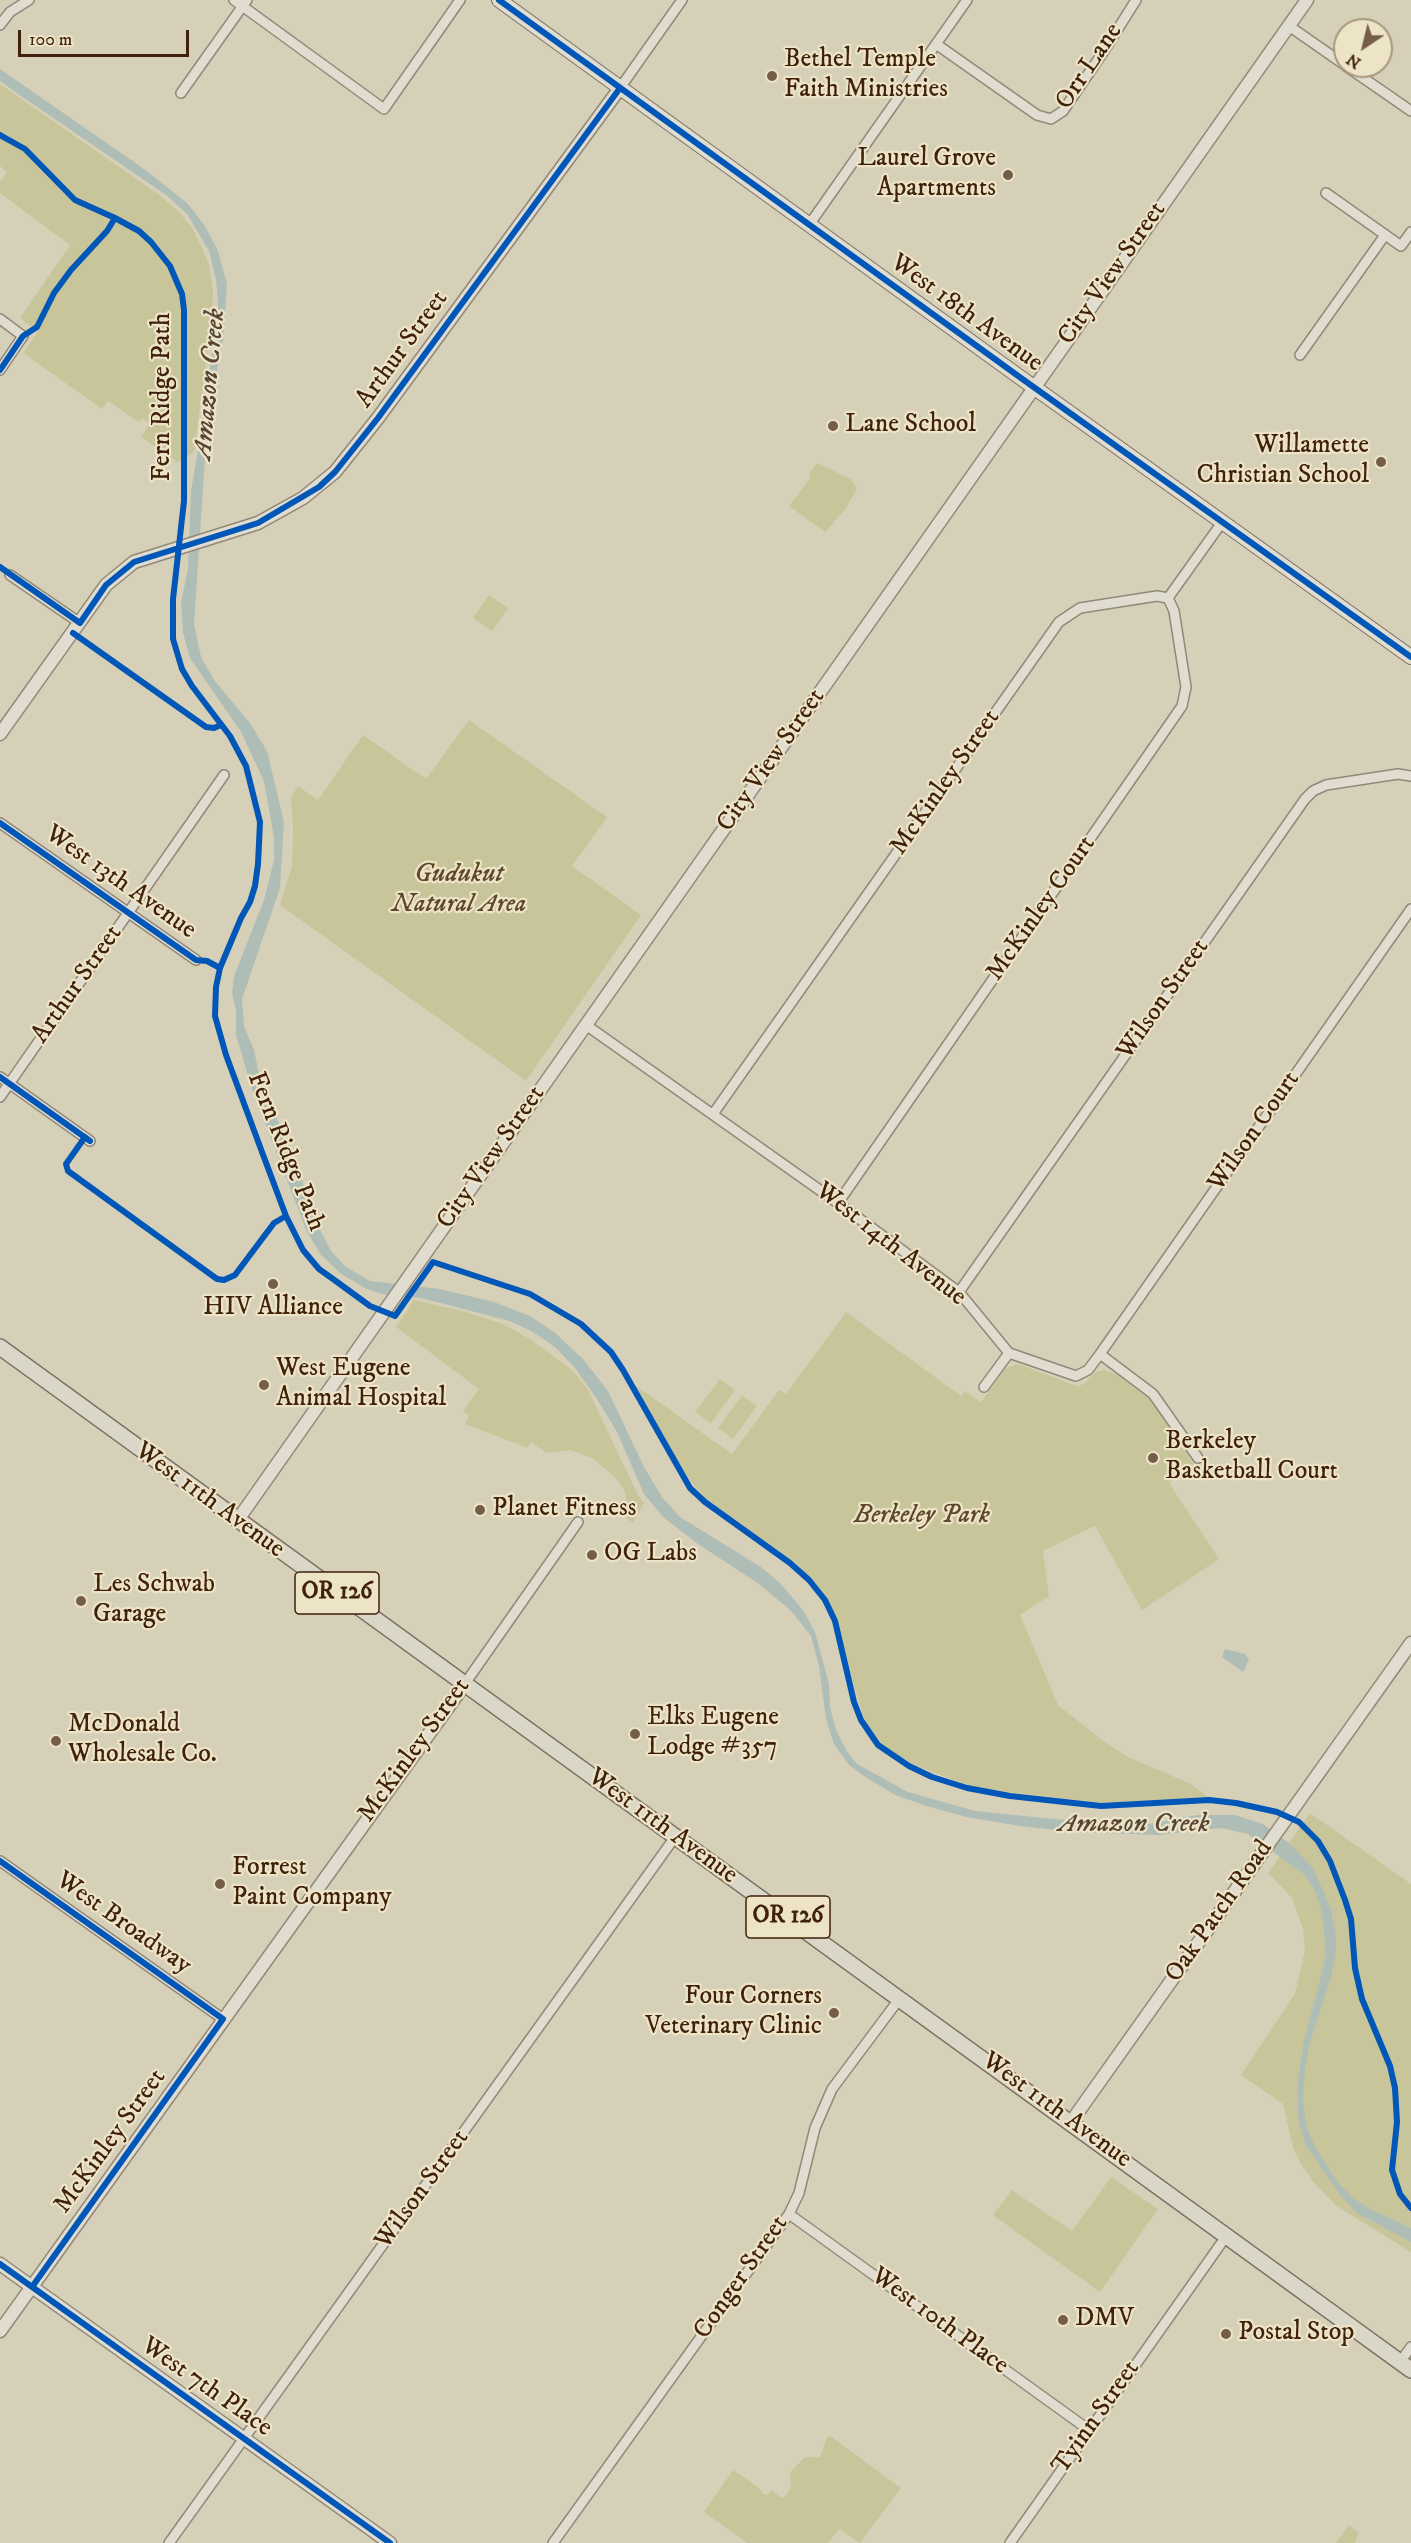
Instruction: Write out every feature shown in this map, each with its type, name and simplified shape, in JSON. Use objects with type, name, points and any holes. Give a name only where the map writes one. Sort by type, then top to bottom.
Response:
[{"type":"main road","name":"West 18th Avenue","points":[[500,0],[1411,657]]},
{"type":"main road","name":"West 11th Avenue","points":[[0,1347],[237,1521],[900,1998],[1406,2366]]},
{"type":"street","points":[[0,25],[10,12],[29,0]]},
{"type":"street","points":[[234,0],[245,3],[384,109],[460,0]]},
{"type":"street","name":"Arthur Street","points":[[0,734],[106,585],[134,562],[258,523],[303,498],[335,472],[378,418],[682,0]]},
{"type":"street","points":[[809,225],[967,0]]},
{"type":"street","name":"Orr Lane","points":[[936,44],[1037,115],[1051,119],[1063,111],[1136,0]]},
{"type":"street","name":"City View Street","points":[[237,1521],[1307,0]]},
{"type":"street","points":[[181,93],[245,3]]},
{"type":"street","points":[[1289,26],[1333,57]]},
{"type":"street","points":[[1363,78],[1411,111]]},
{"type":"street","points":[[1326,194],[1401,246],[1411,232]]},
{"type":"street","points":[[1300,355],[1384,235]]},
{"type":"street","points":[[0,319],[24,336],[0,370]]},
{"type":"street","points":[[1168,598],[1222,521]]},
{"type":"street","points":[[10,574],[80,623]]},
{"type":"street","name":"McKinley Street","points":[[712,1114],[1059,622],[1080,608],[1157,596],[1168,598]]},
{"type":"street","name":"McKinley Court","points":[[838,1203],[1182,706],[1186,687],[1174,611],[1168,598]]},
{"type":"street","name":"Wilson Street","points":[[959,1292],[1305,799],[1313,791],[1326,785],[1398,774],[1411,776]]},
{"type":"street","name":"Arthur Street","points":[[0,1097],[225,775]]},
{"type":"street","name":"West 13th Avenue","points":[[0,823],[196,960]]},
{"type":"street","name":"Wilson Court","points":[[1100,1354],[1411,909]]},
{"type":"street","name":"West 14th Avenue","points":[[586,1025],[838,1203],[959,1292],[1009,1353]]},
{"type":"street","points":[[0,1077],[90,1141]]},
{"type":"street","points":[[984,1387],[1009,1353],[1076,1376],[1088,1370],[1100,1354],[1153,1394],[1198,1458]]},
{"type":"street","name":"McKinley Street","points":[[0,2331],[464,1685],[578,1522]]},
{"type":"street","name":"Oak Patch Road","points":[[1071,2122],[1411,1642]]},
{"type":"street","name":"Wilson Street","points":[[170,2543],[675,1837]]},
{"type":"street","name":"West Broadway","points":[[0,1861],[223,2019]]},
{"type":"street","name":"Conger Street","points":[[553,2543],[789,2214],[799,2193],[815,2128],[832,2089],[900,1998]]},
{"type":"street","name":"West 10th Place","points":[[789,2214],[1089,2430]]},
{"type":"street","name":"Tyinn Street","points":[[1010,2543],[1227,2235]]},
{"type":"street","name":"West 7th Place","points":[[0,2264],[390,2543]]},
{"type":"street","points":[[1406,2366],[1411,2347]]},
{"type":"green space","points":[[0,84],[158,194],[178,211],[193,229],[202,248],[209,265],[213,290],[212,318],[194,452],[178,462],[141,437],[150,424],[142,418],[139,422],[108,401],[102,409],[23,353],[38,332],[20,318],[70,245],[0,193],[0,182],[7,172],[0,166]]},
{"type":"green space","points":[[817,463],[851,479],[857,489],[844,511],[825,532],[789,506],[811,477],[809,474]]},
{"type":"green space","points":[[489,595],[508,608],[492,631],[473,618]]},
{"type":"green space","name":"Gudukut Natural Area","points":[[469,720],[607,817],[572,866],[641,915],[526,1081],[280,905],[292,866],[291,797],[298,786],[318,800],[363,735],[426,779]]},
{"type":"green space","points":[[414,1300],[466,1312],[503,1324],[530,1339],[572,1370],[587,1388],[638,1495],[644,1503],[633,1523],[620,1512],[627,1502],[624,1490],[614,1476],[592,1458],[571,1450],[546,1453],[531,1442],[528,1448],[465,1424],[469,1416],[463,1411],[479,1389],[396,1327]]},
{"type":"green space","name":"Berkeley Park","points":[[846,1312],[961,1396],[965,1391],[981,1402],[1006,1368],[1018,1364],[1077,1386],[1084,1384],[1096,1372],[1104,1370],[1116,1374],[1153,1402],[1193,1463],[1192,1469],[1169,1483],[1219,1559],[1142,1610],[1095,1526],[1043,1551],[1049,1596],[1020,1615],[1058,1705],[1102,1740],[1128,1757],[1191,1784],[1208,1797],[1104,1803],[969,1786],[917,1766],[884,1747],[874,1737],[862,1713],[833,1611],[822,1591],[796,1563],[704,1497],[682,1470],[635,1385],[732,1454],[779,1390],[786,1394]]},
{"type":"green space","points":[[720,1379],[735,1390],[711,1423],[695,1412]]},
{"type":"green space","points":[[742,1395],[757,1406],[733,1439],[718,1428]]},
{"type":"green space","points":[[1310,1813],[1411,1884],[1411,2252],[1335,2205],[1301,2164],[1293,2148],[1283,2104],[1241,2075],[1295,1994],[1305,1950],[1303,1929],[1292,1898],[1268,1873]]},
{"type":"green space","points":[[1111,2177],[1158,2209],[1100,2292],[993,2215],[1012,2190],[1072,2231]]},
{"type":"green space","points":[[830,2436],[901,2488],[860,2543],[839,2529],[828,2543],[747,2543],[704,2512],[733,2470],[759,2488],[763,2494],[767,2495],[772,2490],[781,2498],[785,2496],[791,2487],[790,2472],[805,2457],[820,2457],[827,2438]]},
{"type":"green space","points":[[1349,2525],[1359,2533],[1355,2543],[1336,2543]]},
{"type":"water","name":"Amazon Creek","points":[[0,69],[147,171],[188,204],[205,226],[218,251],[227,284],[216,399],[206,443],[194,624],[201,657],[214,680],[250,723],[267,751],[284,822],[280,888],[242,999],[244,1026],[254,1050],[260,1079],[300,1173],[312,1214],[331,1251],[346,1267],[370,1281],[440,1289],[494,1302],[530,1316],[554,1332],[583,1359],[608,1391],[644,1467],[662,1497],[680,1517],[761,1567],[781,1584],[803,1610],[815,1632],[829,1684],[830,1707],[836,1730],[847,1752],[857,1764],[908,1792],[975,1811],[1104,1824],[1150,1824],[1197,1815],[1235,1815],[1263,1824],[1289,1843],[1313,1868],[1331,1909],[1336,1935],[1332,1973],[1309,2046],[1305,2070],[1303,2097],[1306,2125],[1315,2147],[1336,2180],[1352,2197],[1370,2209],[1411,2228],[1411,2242],[1357,2213],[1341,2196],[1305,2144],[1298,2119],[1298,2079],[1304,2041],[1326,1956],[1322,1912],[1316,1893],[1305,1875],[1248,1834],[1221,1828],[1159,1835],[1074,1832],[1020,1826],[966,1817],[927,1806],[895,1795],[864,1776],[849,1765],[834,1744],[826,1719],[819,1666],[811,1636],[791,1611],[759,1584],[698,1544],[663,1517],[644,1494],[617,1432],[597,1399],[575,1368],[555,1347],[533,1332],[510,1321],[421,1298],[381,1294],[365,1288],[341,1274],[321,1255],[307,1232],[252,1089],[236,1035],[236,1011],[232,993],[234,976],[264,900],[274,860],[274,838],[264,781],[241,732],[190,658],[183,633],[181,603],[188,568],[191,491],[205,408],[218,303],[216,280],[209,251],[187,214],[166,195],[0,81]]},
{"type":"water","points":[[1225,1649],[1245,1654],[1249,1660],[1243,1672],[1222,1657]]},
{"type":"cycle path","points":[[499,0],[1411,657]]},
{"type":"cycle path","points":[[0,567],[80,623],[106,585],[134,562],[258,523],[319,487],[335,472],[378,418],[620,88]]},
{"type":"cycle path","name":"Fern Ridge Path","points":[[0,135],[25,149],[75,200],[139,231],[170,266],[182,294],[184,310],[184,501],[173,599],[173,639],[182,669],[230,736],[246,766],[260,822],[255,886],[220,968],[216,987],[215,1016],[226,1055],[286,1216],[303,1250],[319,1269],[370,1306],[395,1316],[433,1262],[530,1294],[581,1324],[611,1352],[623,1370],[690,1488],[705,1502],[790,1563],[809,1580],[825,1600],[835,1621],[854,1702],[861,1720],[878,1745],[909,1766],[932,1777],[967,1788],[1010,1796],[1101,1806],[1209,1800],[1277,1812],[1299,1822],[1318,1841],[1330,1861],[1351,1919],[1355,1968],[1362,1999],[1390,2066],[1395,2088],[1397,2122],[1392,2170],[1400,2194],[1411,2208]]},
{"type":"cycle path","points":[[0,370],[23,336],[37,327],[54,293],[71,270],[107,231],[115,218]]},
{"type":"cycle path","points":[[73,633],[206,727],[214,728],[221,725]]},
{"type":"cycle path","points":[[0,823],[196,960],[207,961],[220,968]]},
{"type":"cycle path","points":[[0,1077],[90,1141]]},
{"type":"cycle path","name":"Fern Ridge Path","points":[[85,1137],[66,1164],[68,1171],[217,1279],[224,1280],[235,1275],[274,1223],[286,1216]]},
{"type":"cycle path","points":[[0,1861],[223,2019],[32,2287]]},
{"type":"cycle path","points":[[0,2264],[390,2543]]},
{"type":"place","name":"Bethel Temple Faith Ministries","points":[[772,76]]},
{"type":"place","name":"Laurel Grove Apartments","points":[[1008,175]]},
{"type":"place","name":"Lane School","points":[[833,426]]},
{"type":"place","name":"Willamette Christian School","points":[[1381,462]]},
{"type":"place","name":"HIV Alliance","points":[[273,1284]]},
{"type":"place","name":"West Eugene Animal Hospital","points":[[264,1385]]},
{"type":"place","name":"Berkeley Basketball Court","points":[[1153,1458]]},
{"type":"place","name":"Planet Fitness","points":[[480,1510]]},
{"type":"place","name":"OG Labs","points":[[592,1555]]},
{"type":"place","name":"Les Schwab Garage","points":[[81,1601]]},
{"type":"place","name":"Elks Eugene Lodge #357","points":[[635,1734]]},
{"type":"place","name":"McDonald Wholesale Co.","points":[[56,1741]]},
{"type":"place","name":"Forrest Paint Company","points":[[220,1884]]},
{"type":"place","name":"Four Corners Veterinary Clinic","points":[[834,2013]]},
{"type":"place","name":"DMV","points":[[1063,2320]]},
{"type":"place","name":"Postal Stop","points":[[1226,2334]]}]
